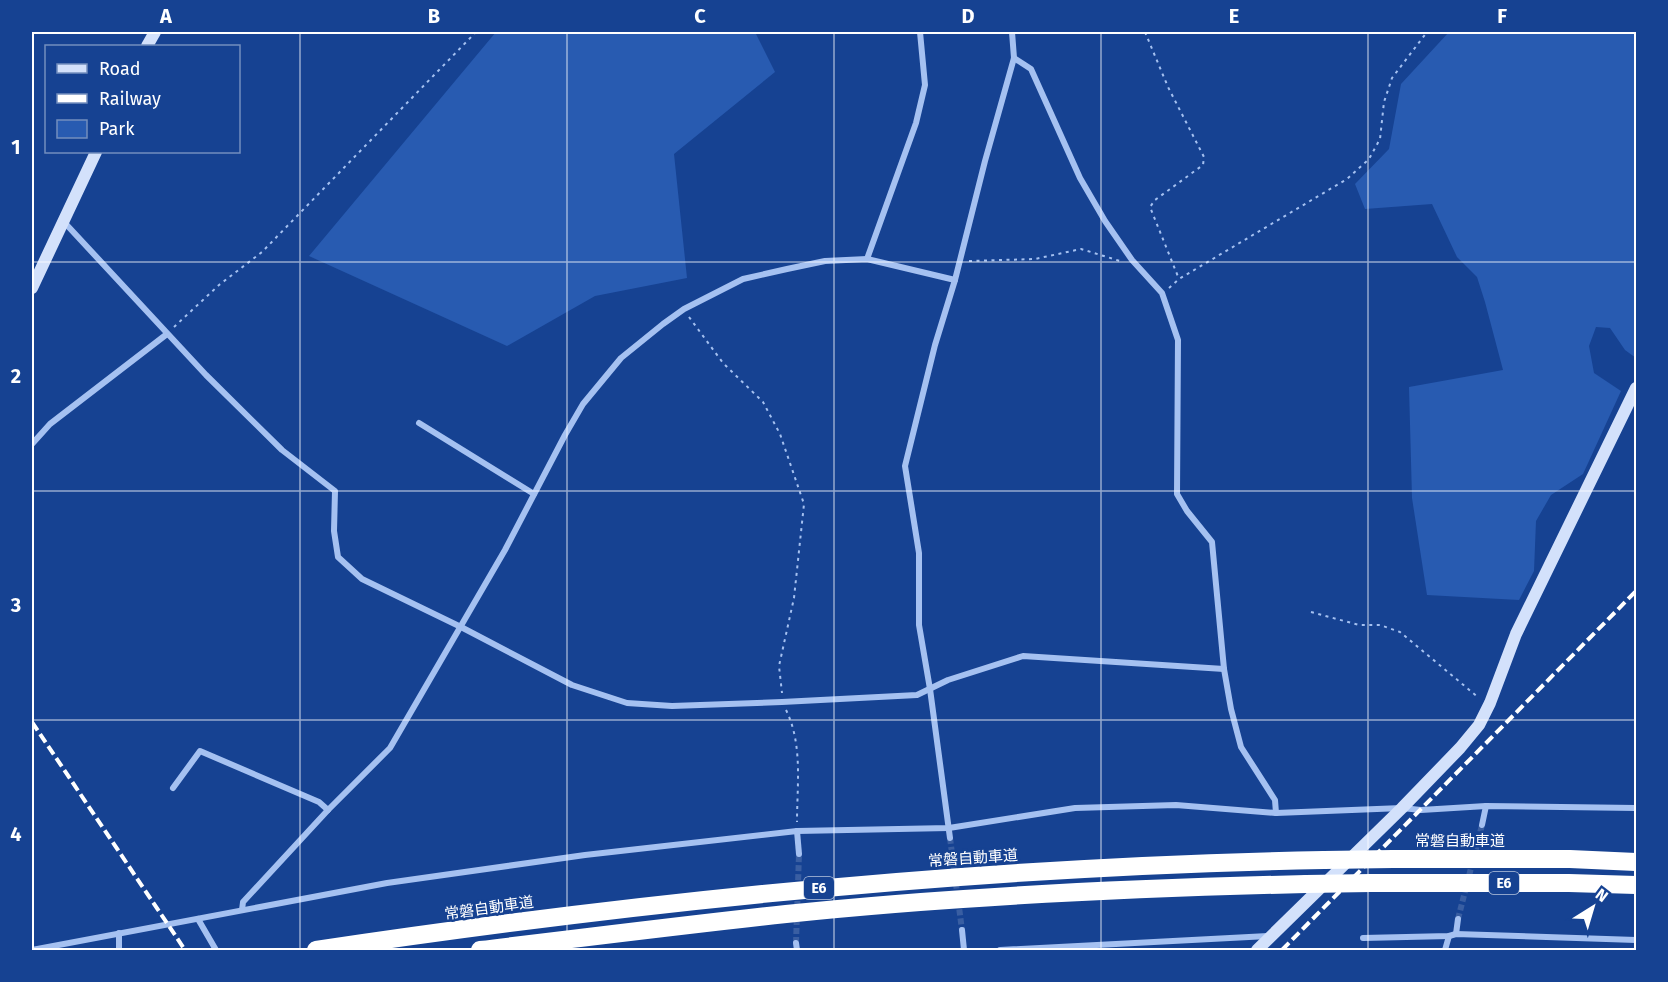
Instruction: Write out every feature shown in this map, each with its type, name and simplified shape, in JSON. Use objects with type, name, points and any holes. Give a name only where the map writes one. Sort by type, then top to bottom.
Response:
[{"type":"highway","name":"常磐自動車道","points":[[316,951],[475,927],[671,903],[933,878],[1149,865],[1324,860],[1636,862]]},
{"type":"highway","name":"E6","points":[[480,951],[799,913],[1130,890],[1306,884],[1636,885]]},
{"type":"street","points":[[867,259],[916,123],[925,85],[920,32]]},
{"type":"street","points":[[950,838],[919,625],[919,553],[905,466],[935,345],[955,280],[1014,58],[1012,32]]},
{"type":"street","points":[[1014,58],[1030,69],[1080,177],[1105,221],[1131,261],[1162,294],[1178,340],[1177,494],[1187,511],[1212,542],[1224,669],[1231,709],[1241,747],[1275,800],[1276,813]]},
{"type":"street","points":[[32,288],[96,153]]},
{"type":"street","points":[[62,220],[206,375],[282,450],[335,491],[334,531],[338,557],[362,579],[572,685],[627,703],[672,706],[916,695],[948,680],[1023,656],[1224,669]]},
{"type":"street","points":[[242,910],[243,902],[328,810],[390,748],[506,550],[583,404],[621,358],[684,309],[743,279],[825,261],[867,259],[955,280]]},
{"type":"street","points":[[32,444],[50,424],[167,333]]},
{"type":"street","points":[[1257,951],[1402,808],[1479,725],[1490,703],[1516,634],[1636,388]]},
{"type":"street","points":[[418,423],[534,494]]},
{"type":"street","points":[[173,788],[200,751],[319,802],[328,810]]},
{"type":"street","points":[[32,950],[387,883],[585,855],[797,831],[949,828],[1075,808],[1176,805],[1276,813],[1402,808],[1421,810],[1486,806],[1636,808]]},
{"type":"street","points":[[1482,825],[1486,806]]},
{"type":"street","points":[[797,831],[799,854]]},
{"type":"street","points":[[198,919],[216,951]]},
{"type":"street","points":[[1444,951],[1453,935],[1458,919]]},
{"type":"street","points":[[962,930],[964,951]]},
{"type":"street","points":[[119,933],[119,951]]},
{"type":"street","points":[[1362,938],[1453,935],[1636,940]]},
{"type":"street","points":[[1000,951],[1271,936]]},
{"type":"street","points":[[795,943],[797,951]]},
{"type":"path","points":[[167,333],[219,285],[262,252],[476,32]]},
{"type":"path","points":[[1145,32],[1168,87],[1204,157],[1203,165],[1155,200],[1150,207],[1179,279]]},
{"type":"path","points":[[1162,294],[1179,279],[1347,179],[1369,159],[1380,139],[1384,102],[1392,78],[1427,32]]},
{"type":"path","points":[[960,259],[972,262],[1035,259],[1081,249],[1122,262],[1131,261]]},
{"type":"path","points":[[684,309],[723,363],[763,402],[780,434],[804,504],[794,598],[779,666],[782,702],[792,721],[797,745],[797,831]]},
{"type":"path","points":[[1311,612],[1359,625],[1380,625],[1400,632],[1477,697],[1490,703]]},
{"type":"green space","points":[[496,32],[755,32],[775,72],[674,154],[687,278],[595,296],[507,346],[309,256]]},
{"type":"green space","points":[[1449,32],[1636,32],[1636,358],[1625,350],[1610,328],[1596,327],[1589,346],[1594,373],[1621,391],[1583,474],[1551,495],[1536,521],[1534,571],[1519,600],[1427,595],[1412,498],[1409,387],[1503,370],[1477,277],[1457,257],[1432,204],[1365,209],[1355,184],[1389,149],[1401,84]]},
{"type":"tunnel","points":[[1458,919],[1482,825]]},
{"type":"tunnel","points":[[950,838],[962,930]]},
{"type":"tunnel","points":[[796,943],[799,854]]},
{"type":"railway","points":[[1282,950],[1636,591]]},
{"type":"railway","points":[[32,722],[185,950]]}]
